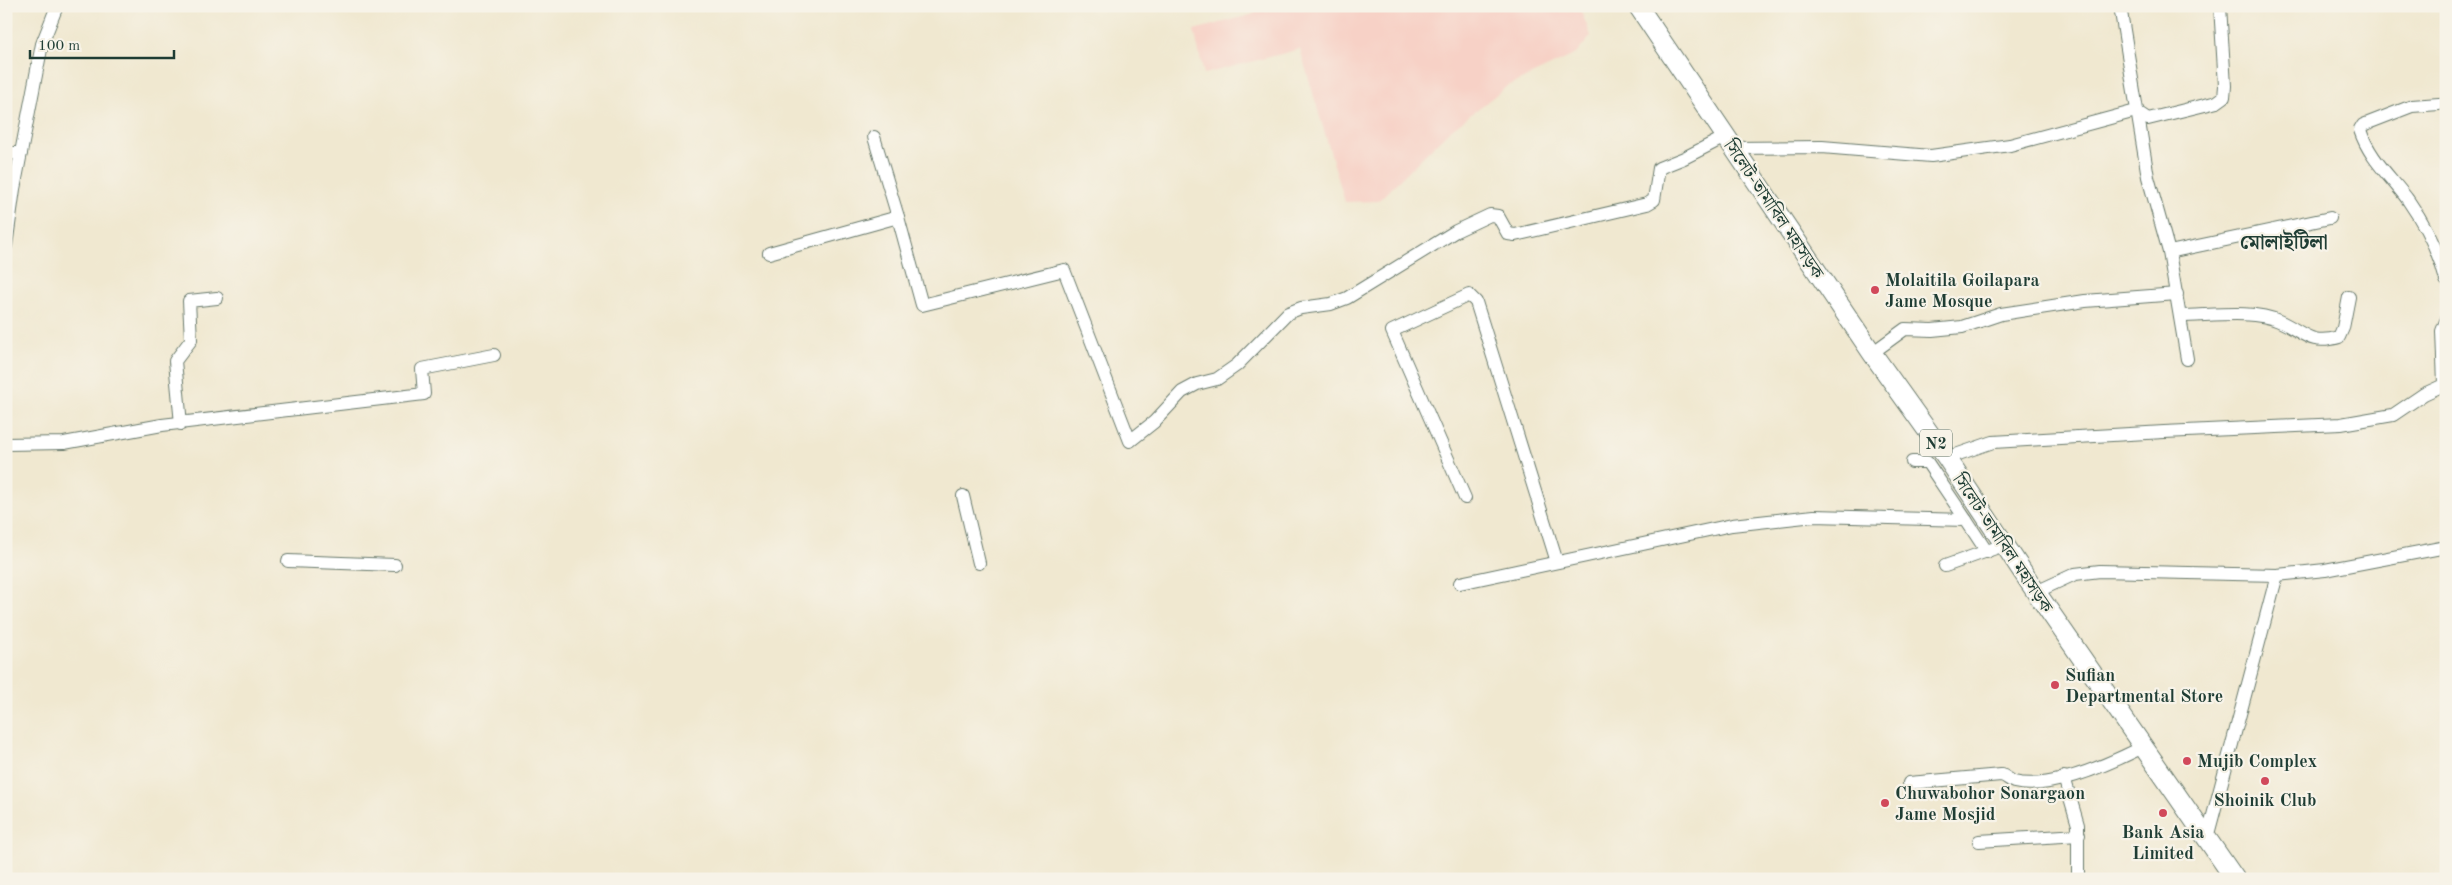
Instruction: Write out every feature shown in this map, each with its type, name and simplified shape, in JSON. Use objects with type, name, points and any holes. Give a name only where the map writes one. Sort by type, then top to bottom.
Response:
[{"type":"highway","name":"সিলেট-তামাবিল মহাসড়ক","points":[[1638,6],[1872,353],[1947,458],[2036,592],[2235,879]]},
{"type":"street","points":[[6,246],[21,153],[42,44],[57,6]]},
{"type":"street","points":[[2120,6],[2136,111],[2154,204],[2169,252],[2187,359]]},
{"type":"street","points":[[874,137],[922,305],[1064,270],[1130,441],[1154,422],[1182,392],[1197,384],[1217,378],[1236,365],[1288,313],[1302,308],[1331,304],[1346,298],[1456,231],[1490,215],[1498,216],[1508,234],[1515,235],[1647,204],[1654,200],[1659,168],[1729,142],[1931,156],[2010,145],[2136,111],[2148,119],[2217,102],[2224,97],[2220,6]]},
{"type":"street","points":[[2439,104],[2405,108],[2363,125],[2360,130],[2378,164],[2408,201],[2431,240],[2446,280]]},
{"type":"street","points":[[6,153],[21,153]]},
{"type":"street","points":[[769,253],[898,217]]},
{"type":"street","points":[[2169,252],[2330,218]]},
{"type":"street","points":[[1872,353],[1905,329],[1932,330],[1962,327],[2001,314],[2085,301],[2176,294]]},
{"type":"street","points":[[1466,498],[1392,331],[1469,295],[1476,302],[1557,562]]},
{"type":"street","points":[[2180,316],[2263,315],[2280,321],[2308,338],[2326,341],[2339,337],[2343,328],[2348,297]]},
{"type":"street","points":[[181,424],[175,361],[191,340],[189,301],[217,298]]},
{"type":"street","points":[[1947,458],[1993,442],[2340,424],[2393,415],[2424,394],[2445,384],[2442,331],[2446,320]]},
{"type":"street","points":[[6,444],[64,443],[181,424],[424,394],[422,369],[494,355]]},
{"type":"street","points":[[1912,462],[1927,462],[1987,552]]},
{"type":"street","points":[[963,496],[979,563]]},
{"type":"street","points":[[1460,583],[1732,525],[1814,516],[1966,520]]},
{"type":"street","points":[[1944,566],[2004,545]]},
{"type":"street","points":[[2036,592],[2075,574],[2100,571],[2277,575],[2325,570],[2446,547]]},
{"type":"street","points":[[288,560],[395,565]]},
{"type":"street","points":[[2207,838],[2277,575]]},
{"type":"street","points":[[1909,783],[2001,775],[2013,782],[2040,782],[2110,764],[2143,747]]},
{"type":"street","points":[[2064,777],[2078,825],[2078,879]]},
{"type":"street","points":[[1979,841],[2079,835]]},
{"type":"shaded area","points":[[1252,6],[1579,6],[1591,36],[1576,54],[1506,87],[1448,132],[1378,201],[1345,202],[1300,49],[1204,74],[1194,30],[1254,14]]},
{"type":"place","name":"Molaitila Goilapara Jame Mosque","points":[[1875,290]]},
{"type":"place","name":"Sufian Departmental Store","points":[[2055,685]]},
{"type":"place","name":"Mujib Complex","points":[[2187,761]]},
{"type":"place","name":"Shoinik Club","points":[[2265,781]]},
{"type":"place","name":"Chuwabohor Sonargaon Jame Mosjid","points":[[1885,803]]},
{"type":"place","name":"Bank Asia Limited","points":[[2163,813]]},
{"type":"district","name":"মোলাইটিলা","points":[[2284,242]]}]
